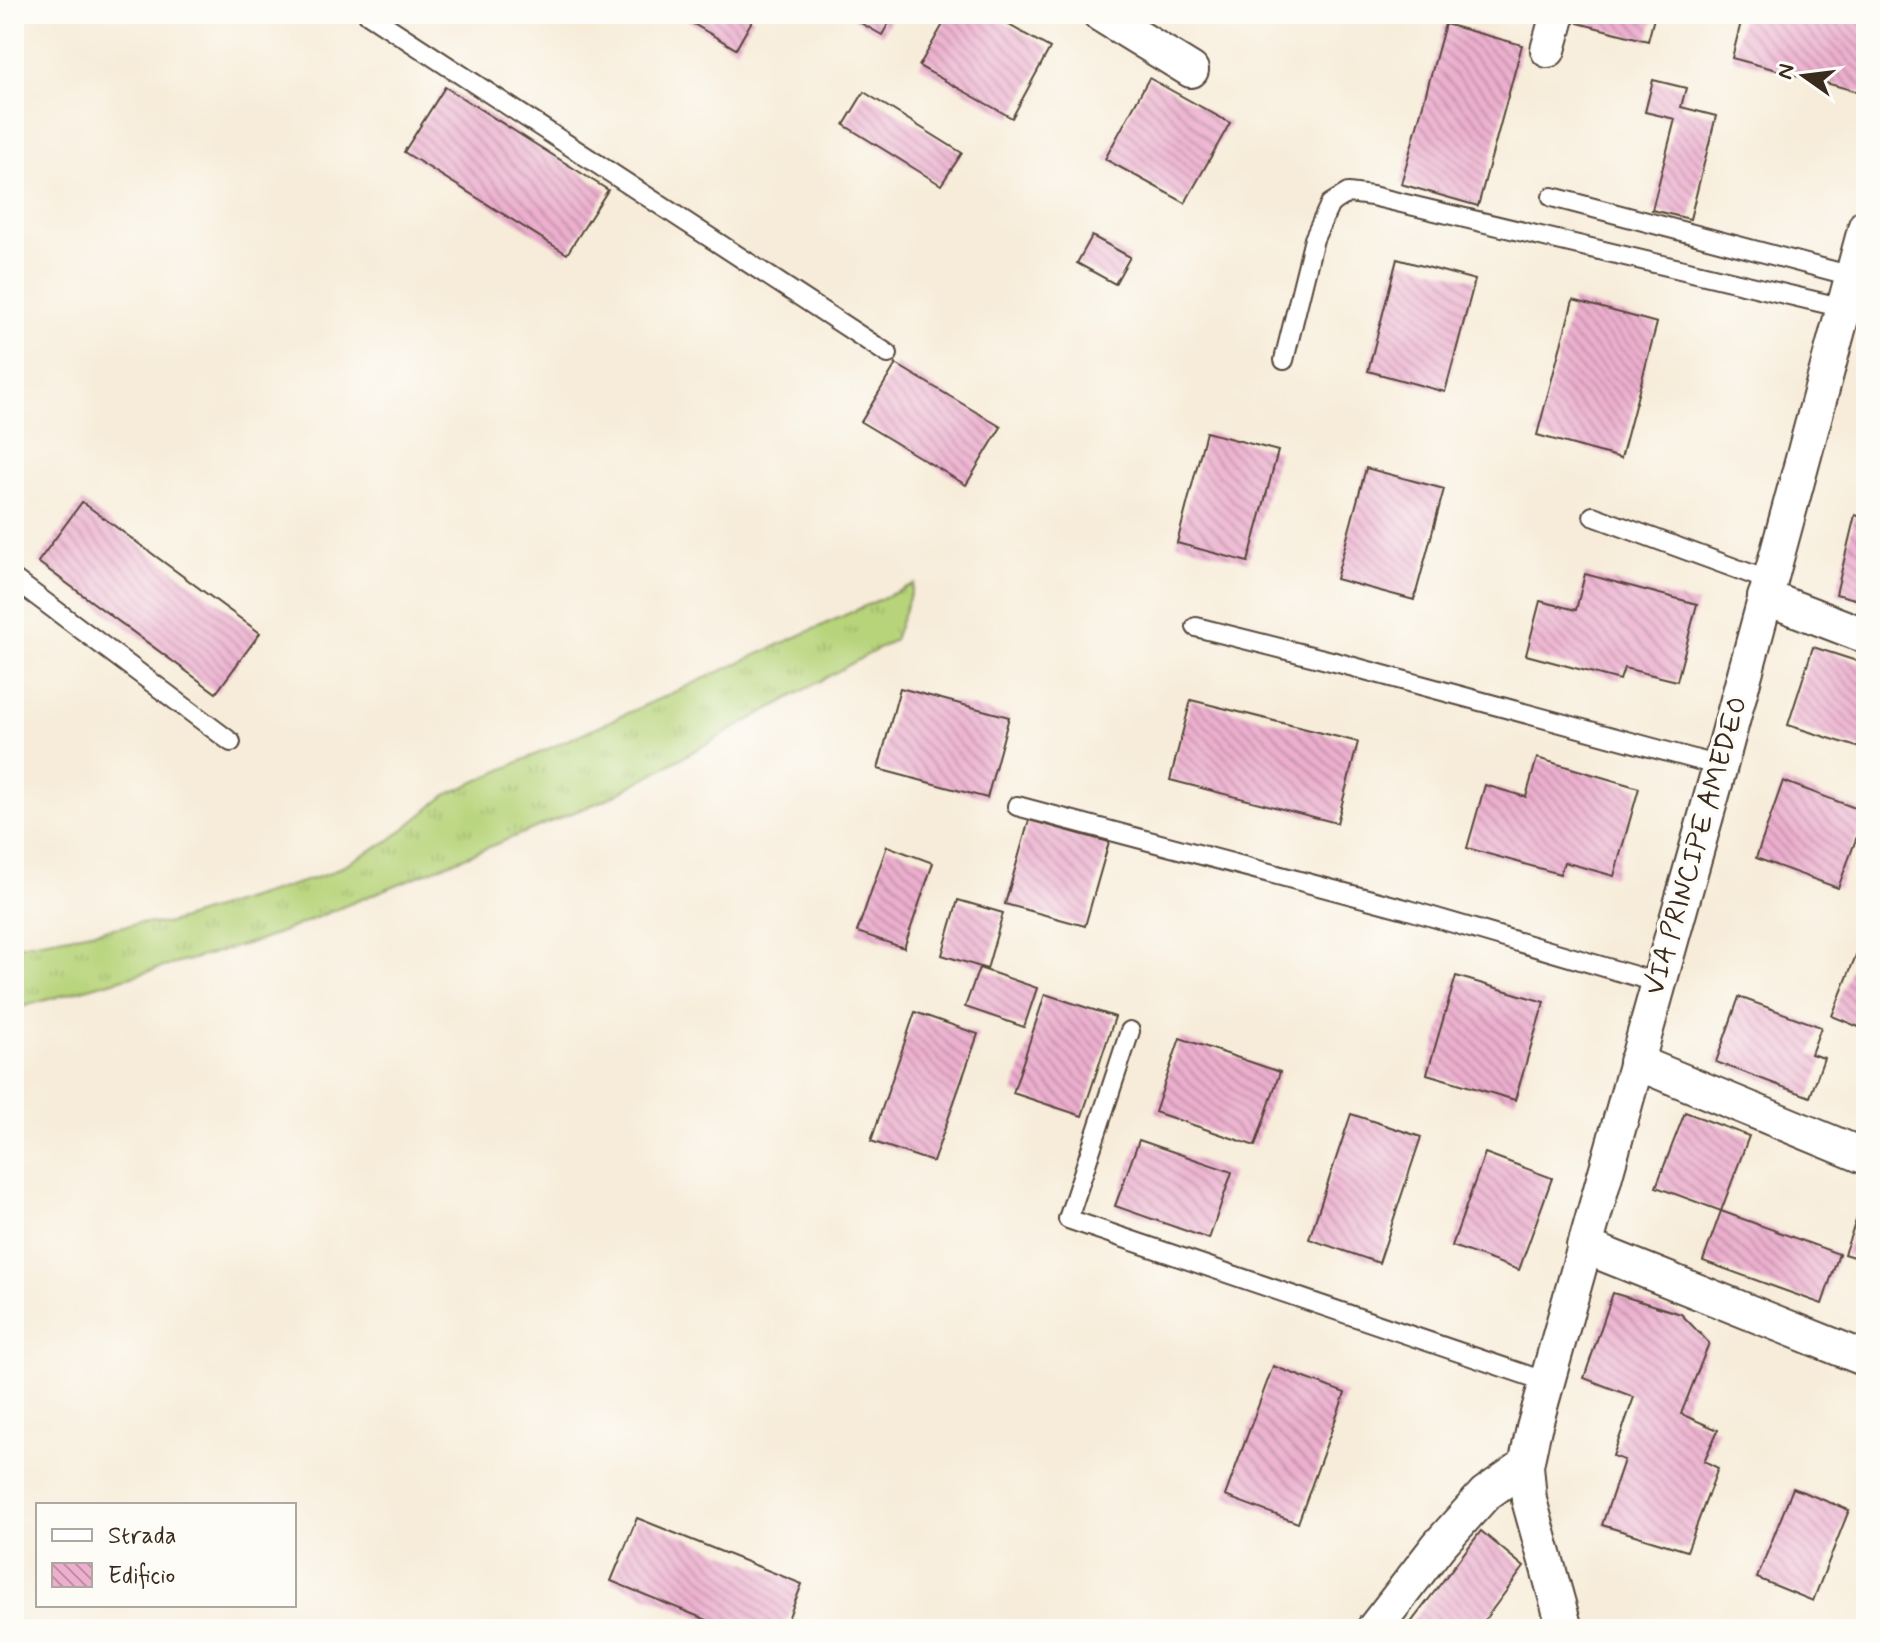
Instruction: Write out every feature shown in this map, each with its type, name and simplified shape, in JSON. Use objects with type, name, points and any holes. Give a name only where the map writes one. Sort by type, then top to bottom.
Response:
[{"type":"street","points":[[1100,14],[1191,70]]},
{"type":"street","points":[[1548,50],[1558,14]]},
{"type":"street","name":"VIA PRINCIPE AMEDEO","points":[[1565,1629],[1529,1500],[1526,1465],[1866,226]]},
{"type":"street","points":[[1768,589],[1866,636]]},
{"type":"street","points":[[1636,1062],[1866,1157]]},
{"type":"street","points":[[1584,1246],[1866,1359]]},
{"type":"street","points":[[1374,1629],[1439,1545],[1485,1494],[1526,1465]]},
{"type":"lane","points":[[368,14],[888,354]]},
{"type":"lane","points":[[1284,360],[1314,239],[1330,204],[1348,193],[1848,292]]},
{"type":"lane","points":[[1552,197],[1848,292]]},
{"type":"lane","points":[[1593,516],[1768,589]]},
{"type":"lane","points":[[14,579],[231,742]]},
{"type":"lane","points":[[1196,627],[1720,766]]},
{"type":"lane","points":[[1017,806],[1409,910],[1659,983]]},
{"type":"lane","points":[[1130,1031],[1068,1219],[1547,1382]]},
{"type":"green space","points":[[914,584],[894,640],[611,797],[264,939],[14,1009],[14,946],[141,923],[166,924],[328,874],[390,840],[446,795]]},
{"type":"building","points":[[677,14],[746,14],[753,19],[736,49]]},
{"type":"building","points":[[845,14],[894,14],[882,35]]},
{"type":"building","points":[[949,14],[989,14],[1050,48],[1012,118],[919,66]]},
{"type":"building","points":[[1580,14],[1655,14],[1648,41],[1578,23]]},
{"type":"building","points":[[1743,14],[1850,14],[1866,19],[1866,80],[1863,93],[1732,58]]},
{"type":"building","points":[[1445,24],[1522,45],[1478,206],[1401,184]]},
{"type":"building","points":[[1149,78],[1230,123],[1185,203],[1105,159]]},
{"type":"building","points":[[1653,80],[1686,88],[1681,107],[1716,116],[1690,219],[1652,210],[1675,119],[1645,112]]},
{"type":"building","points":[[445,87],[608,190],[567,254],[404,152]]},
{"type":"building","points":[[864,92],[962,153],[941,185],[844,125]]},
{"type":"building","points":[[1092,236],[1130,257],[1115,284],[1077,263]]},
{"type":"building","points":[[1397,259],[1475,280],[1445,392],[1368,371]]},
{"type":"building","points":[[1573,300],[1657,323],[1621,458],[1537,435]]},
{"type":"building","points":[[896,364],[1001,427],[966,485],[861,422]]},
{"type":"building","points":[[1206,432],[1278,451],[1248,562],[1177,543]]},
{"type":"building","points":[[1366,468],[1444,489],[1414,600],[1336,579]]},
{"type":"building","points":[[82,502],[260,633],[216,693],[38,562]]},
{"type":"building","points":[[1855,515],[1866,518],[1866,602],[1836,594]]},
{"type":"building","points":[[1585,574],[1697,604],[1677,681],[1624,668],[1620,680],[1526,655],[1540,601],[1576,610]]},
{"type":"building","points":[[1813,647],[1866,664],[1866,750],[1788,725]]},
{"type":"building","points":[[900,688],[1009,717],[987,798],[878,769]]},
{"type":"building","points":[[1191,700],[1358,742],[1337,823],[1170,780]]},
{"type":"building","points":[[1537,758],[1639,788],[1614,876],[1564,862],[1560,874],[1467,848],[1485,785],[1526,797]]},
{"type":"building","points":[[1783,781],[1866,812],[1838,888],[1756,858]]},
{"type":"building","points":[[1029,820],[1109,842],[1085,926],[1005,904]]},
{"type":"building","points":[[887,846],[933,863],[904,948],[857,932]]},
{"type":"building","points":[[958,900],[1003,913],[987,969],[942,955]]},
{"type":"building","points":[[1860,945],[1866,947],[1866,1030],[1832,1016]]},
{"type":"building","points":[[979,968],[1037,988],[1024,1027],[965,1007]]},
{"type":"building","points":[[1456,976],[1544,1002],[1515,1100],[1427,1074]]},
{"type":"building","points":[[1045,994],[1115,1017],[1082,1116],[1013,1093]]},
{"type":"building","points":[[1739,997],[1821,1027],[1811,1054],[1824,1058],[1810,1097],[1716,1062]]},
{"type":"building","points":[[915,1012],[978,1034],[933,1162],[871,1141]]},
{"type":"building","points":[[1180,1038],[1280,1072],[1255,1146],[1155,1112]]},
{"type":"building","points":[[1685,1112],[1749,1136],[1721,1211],[1656,1187]]},
{"type":"building","points":[[1351,1114],[1421,1137],[1379,1263],[1309,1239]]},
{"type":"building","points":[[1139,1140],[1232,1172],[1209,1239],[1115,1206]]},
{"type":"building","points":[[1485,1153],[1552,1178],[1519,1270],[1452,1246]]},
{"type":"building","points":[[1866,1193],[1866,1261],[1844,1254]]},
{"type":"building","points":[[1721,1211],[1839,1254],[1822,1304],[1703,1261]]},
{"type":"building","points":[[1613,1293],[1681,1314],[1709,1343],[1681,1414],[1718,1430],[1704,1461],[1718,1468],[1687,1551],[1602,1525],[1624,1460],[1613,1456],[1634,1397],[1584,1378]]},
{"type":"building","points":[[1273,1366],[1345,1393],[1298,1523],[1225,1496]]},
{"type":"building","points":[[1793,1488],[1849,1510],[1813,1601],[1757,1578]]},
{"type":"building","points":[[637,1518],[802,1584],[784,1629],[729,1629],[611,1581]]},
{"type":"building","points":[[1481,1531],[1524,1567],[1478,1629],[1406,1629]]}]
